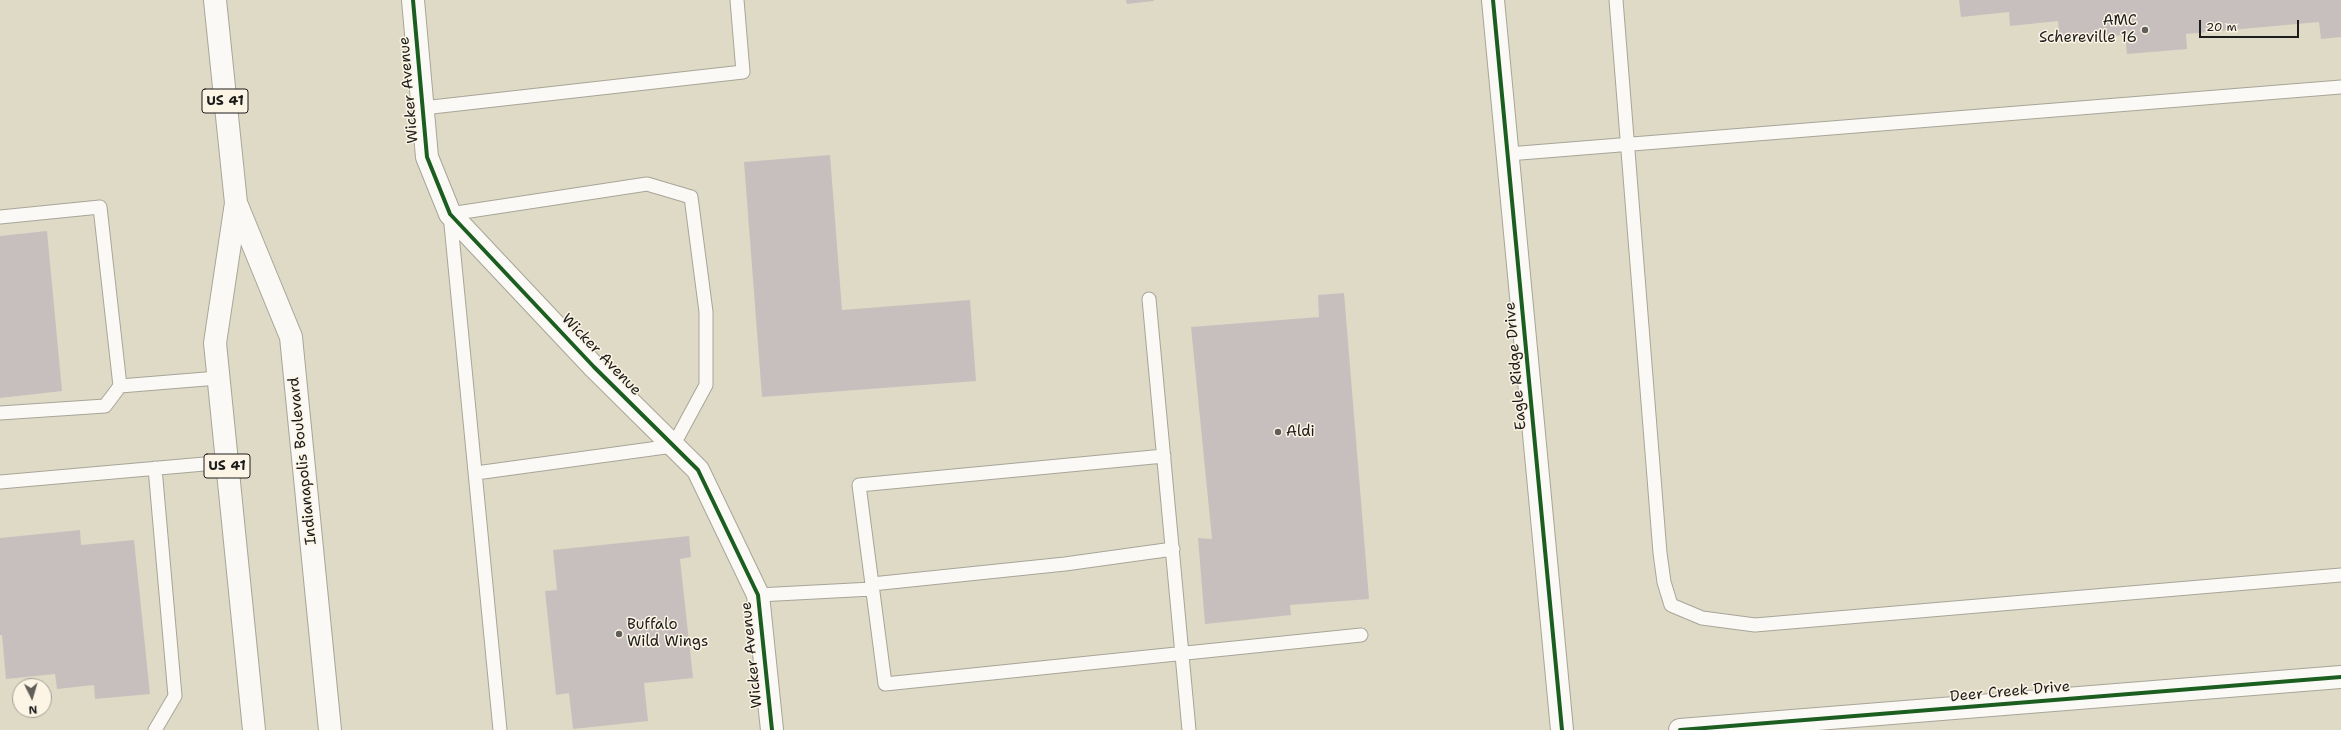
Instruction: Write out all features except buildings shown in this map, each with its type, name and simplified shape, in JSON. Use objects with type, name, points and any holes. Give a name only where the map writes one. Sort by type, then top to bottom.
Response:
[{"type":"main road","name":"Indianapolis Boulevard","points":[[215,0],[236,203],[215,343],[254,730]]},
{"type":"main road","name":"Wicker Avenue","points":[[413,0],[427,158],[450,214],[594,367],[698,470],[758,595],[772,730]]},
{"type":"main road","name":"Eagle Ridge Drive","points":[[1493,0],[1562,730]]},
{"type":"main road","name":"Indianapolis Boulevard","points":[[236,203],[291,337],[330,730]]},
{"type":"main road","name":"Deer Creek Drive","points":[[1680,730],[2341,677]]},
{"type":"lane","points":[[423,108],[743,72],[737,0]]},
{"type":"lane","points":[[1616,0],[1626,145],[1660,553],[1664,582],[1671,606],[1702,618],[1755,625],[2341,575]]},
{"type":"lane","points":[[1508,154],[2341,87],[2341,91]]},
{"type":"lane","points":[[476,474],[673,446],[706,385],[706,312],[691,197],[647,184],[450,214],[500,730]]},
{"type":"lane","points":[[0,216],[100,207],[120,386],[105,406],[0,413]]},
{"type":"lane","points":[[1149,298],[1189,730]]},
{"type":"lane","points":[[120,386],[218,378]]},
{"type":"lane","points":[[1164,456],[859,485],[885,684],[1361,635]]},
{"type":"lane","points":[[0,482],[227,462]]},
{"type":"lane","points":[[155,468],[176,696],[155,730]]},
{"type":"lane","points":[[758,595],[872,587],[1065,564],[1173,549]]},
{"type":"cycle path","points":[[413,0],[427,157],[450,214],[594,367],[698,470],[758,595],[772,730]]},
{"type":"cycle path","points":[[1493,0],[1562,730]]},
{"type":"cycle path","points":[[1680,730],[2341,677]]},
{"type":"place","name":"AMC Schereville 16","points":[[2145,30]]},
{"type":"place","name":"Aldi","points":[[1278,432]]},
{"type":"place","name":"Buffalo Wild Wings","points":[[619,634]]}]
